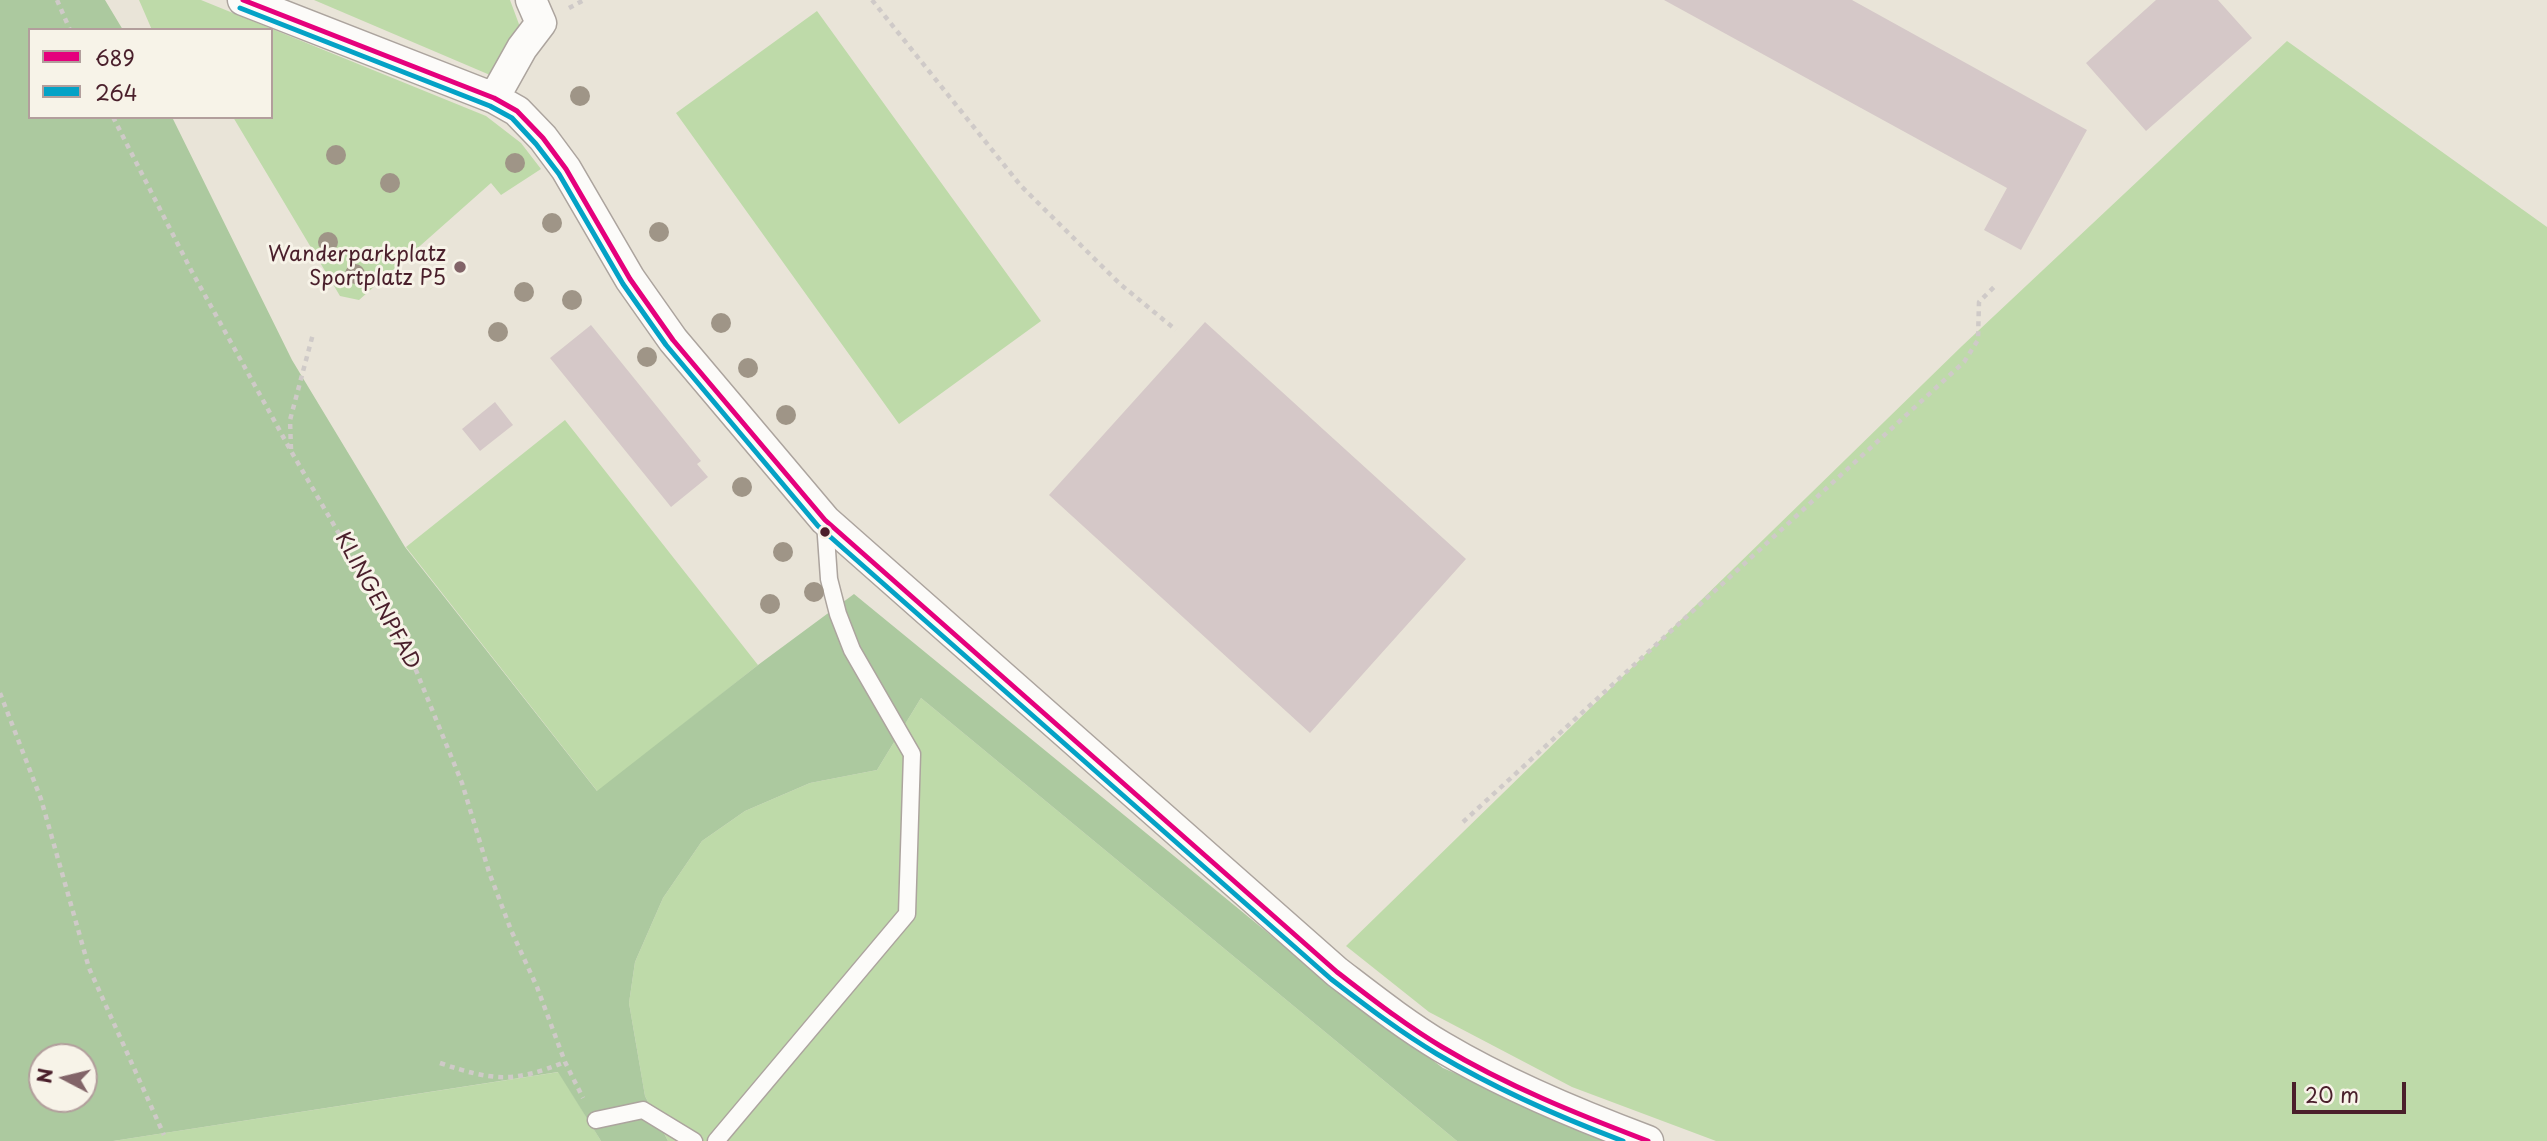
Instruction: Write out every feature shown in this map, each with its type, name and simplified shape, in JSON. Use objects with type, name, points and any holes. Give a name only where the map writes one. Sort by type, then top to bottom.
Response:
[{"type":"street","points":[[243,0],[494,98],[517,111],[549,145],[566,169],[630,279],[665,329],[723,402],[825,520],[1337,972],[1391,1013],[1443,1048],[1490,1073],[1648,1141]]},
{"type":"street","points":[[494,98],[522,48],[536,12]]},
{"type":"lane","points":[[716,1141],[907,914],[912,754],[852,650],[838,614],[829,579],[825,520]]},
{"type":"lane","points":[[596,1120],[643,1111],[694,1141]]},
{"type":"path","points":[[57,0],[69,28]]},
{"type":"path","points":[[872,0],[1021,186],[1120,284],[1176,330]]},
{"type":"path","name":"KLINGENPFAD","points":[[114,119],[191,270],[291,451],[411,658],[462,783],[489,872],[511,930],[537,987],[565,1062],[584,1100]]},
{"type":"path","points":[[1463,822],[1964,362],[1978,340],[1979,302],[1995,286]]},
{"type":"path","points":[[291,451],[290,420],[313,334]]},
{"type":"path","points":[[0,693],[41,799],[89,968],[163,1135]]},
{"type":"path","points":[[440,1063],[481,1076],[506,1078],[531,1075],[565,1062]]},
{"type":"green space","points":[[0,0],[105,0],[122,28],[28,28],[28,119],[173,119],[292,360],[405,547],[597,791],[854,594],[1328,982],[1443,1068],[1612,1141],[1457,1141],[921,698],[877,770],[810,783],[745,811],[702,841],[663,898],[635,962],[629,1003],[645,1096],[668,1141],[601,1141],[558,1072],[113,1141],[0,1141]]},
{"type":"green space","points":[[139,0],[201,0],[270,28],[151,28]]},
{"type":"green space","points":[[314,0],[510,0],[523,35],[490,75]]},
{"type":"green space","points":[[817,11],[1041,321],[899,424],[676,113]]},
{"type":"green space","points":[[273,29],[486,116],[521,143],[541,169],[501,195],[491,183],[359,300],[340,296],[234,119],[273,119]]},
{"type":"green space","points":[[2287,41],[2547,227],[2547,1141],[1716,1141],[1572,1087],[1429,1012],[1346,946],[1962,346]]},
{"type":"green space","points":[[565,420],[758,665],[598,792],[406,547]]},
{"type":"green space","points":[[921,698],[1457,1141],[668,1141],[645,1096],[629,1003],[635,962],[663,898],[702,841],[745,811],[810,783],[877,770]]},
{"type":"green space","points":[[559,1072],[601,1141],[113,1141]]},
{"type":"building","points":[[1664,0],[1852,0],[2087,130],[2021,250],[1984,230],[2007,188]]},
{"type":"building","points":[[2156,0],[2218,0],[2252,38],[2146,131],[2086,63]]},
{"type":"building","points":[[1205,322],[1466,559],[1310,733],[1049,495]]},
{"type":"building","points":[[591,325],[701,461],[697,464],[708,477],[671,507],[550,358]]},
{"type":"building","points":[[495,402],[513,425],[480,451],[462,429]]},
{"type":"transit line","name":"689","points":[[243,0],[494,98],[517,111],[543,138],[566,169],[630,279],[673,340],[825,520],[1337,972],[1375,1001],[1428,1039],[1517,1087],[1648,1141]]},
{"type":"transit line","name":"264","points":[[240,8],[490,106],[512,118],[559,174],[623,284],[666,345],[818,526],[1344,989],[1410,1037],[1459,1067],[1528,1102],[1623,1141]]},
{"type":"place","name":"Wanderparkplatz Sportplatz P5","points":[[460,267]]}]
